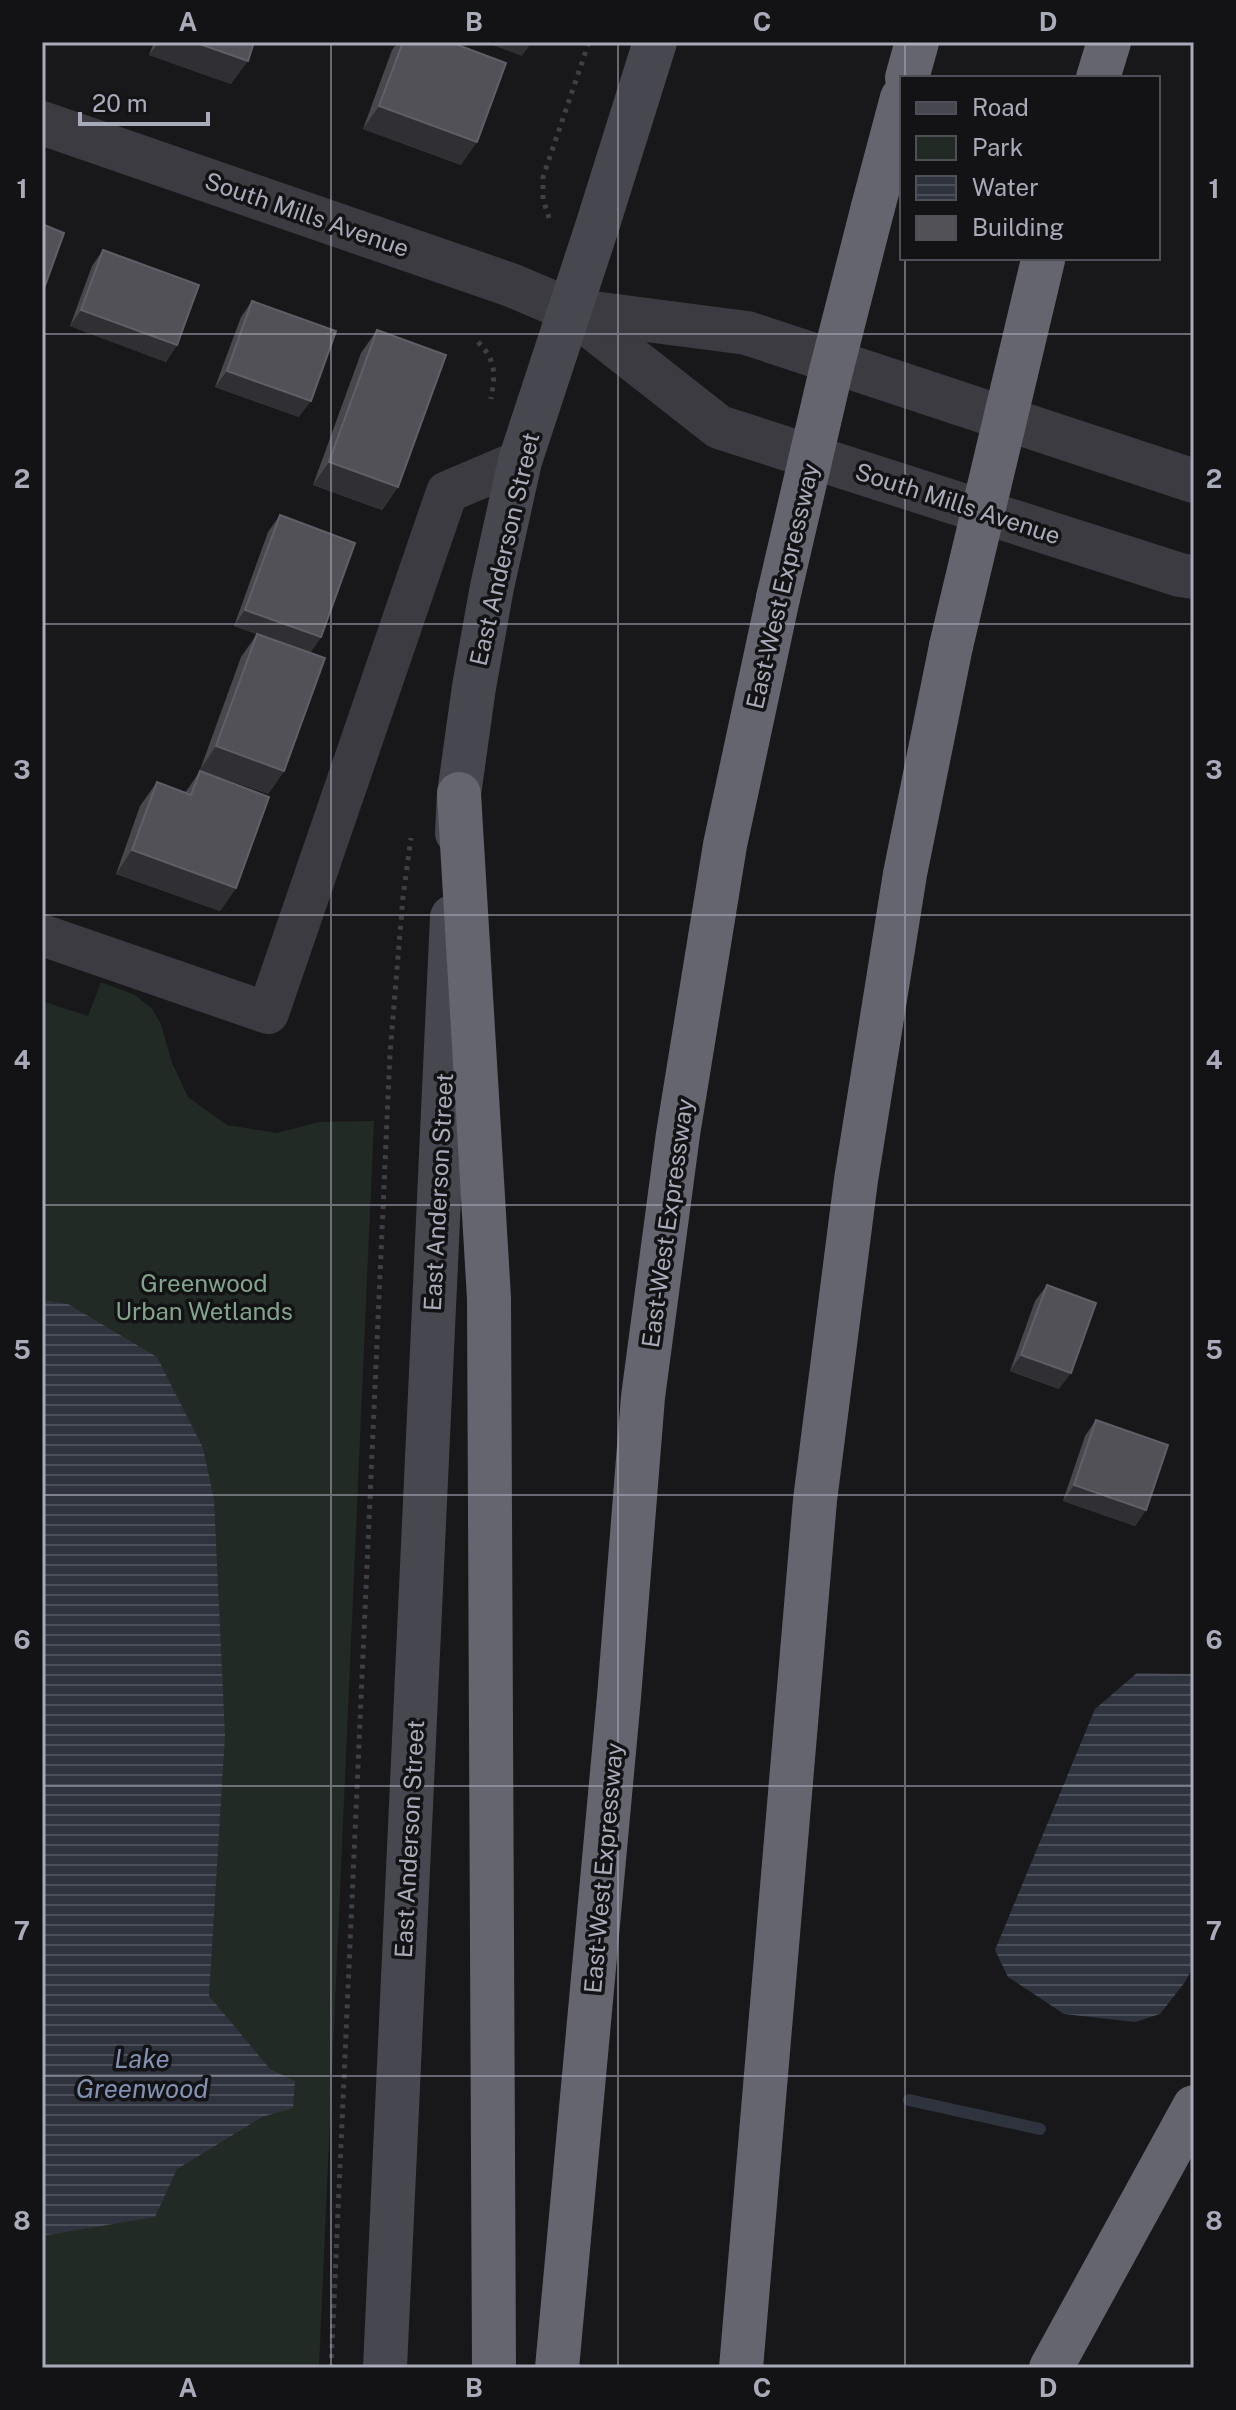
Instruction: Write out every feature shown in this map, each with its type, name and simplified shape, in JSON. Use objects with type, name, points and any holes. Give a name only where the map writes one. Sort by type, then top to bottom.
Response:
[{"type":"highway","points":[[908,76],[917,42]]},
{"type":"highway","points":[[1099,76],[1109,42]]},
{"type":"highway","name":"East-West Expressway","points":[[557,2368],[619,1697],[643,1397],[678,1134],[722,860],[778,598],[830,375],[900,106]]},
{"type":"highway","points":[[741,2368],[815,1500],[858,1165],[905,874],[951,646],[1043,260]]},
{"type":"highway","points":[[459,794],[489,1298],[494,2368]]},
{"type":"highway","points":[[1051,2368],[1194,2107]]},
{"type":"main road","name":"East Anderson Street","points":[[385,2368],[434,1266],[459,794],[476,672],[520,461],[655,42]]},
{"type":"street","name":"South Mills Avenue","points":[[42,123],[496,279],[570,310],[747,333],[1194,481]]},
{"type":"street","name":"South Mills Avenue","points":[[570,310],[719,427],[1194,577]]},
{"type":"street","points":[[42,935],[268,1013],[447,492],[520,461]]},
{"type":"path","points":[[549,218],[543,199],[543,177],[589,42]]},
{"type":"green space","name":"Greenwood Urban Wetlands","points":[[101,982],[135,995],[152,1009],[161,1024],[172,1063],[188,1097],[227,1125],[277,1133],[319,1122],[374,1121],[319,2368],[42,2368],[42,1001],[88,1016]]},
{"type":"water","name":"Lake Greenwood","points":[[42,1300],[68,1304],[157,1357],[203,1448],[214,1500],[225,1735],[209,1996],[270,2069],[295,2081],[293,2108],[262,2117],[177,2169],[155,2217],[42,2236]]},
{"type":"water","points":[[1137,1673],[1194,1674],[1194,1965],[1160,2014],[1135,2022],[1064,2014],[1008,1977],[995,1950],[1095,1709]]},
{"type":"building","points":[[194,42],[254,42],[248,61]]},
{"type":"building","points":[[403,42],[450,42],[506,63],[477,142],[379,106]]},
{"type":"building","points":[[42,224],[64,233],[42,294]]},
{"type":"building","points":[[103,250],[199,285],[177,345],[81,310]]},
{"type":"building","points":[[252,301],[336,331],[311,401],[227,371]]},
{"type":"building","points":[[377,330],[446,355],[398,487],[329,462]]},
{"type":"building","points":[[280,515],[355,543],[321,637],[245,610]]},
{"type":"building","points":[[257,634],[325,658],[284,771],[216,746]]},
{"type":"building","points":[[200,771],[269,797],[236,888],[132,850],[157,782],[191,795]]},
{"type":"building","points":[[1047,1285],[1096,1303],[1071,1373],[1021,1355]]},
{"type":"building","points":[[1096,1420],[1168,1445],[1146,1510],[1074,1485]]},
{"type":"waterway","points":[[909,2100],[1040,2129]]}]
